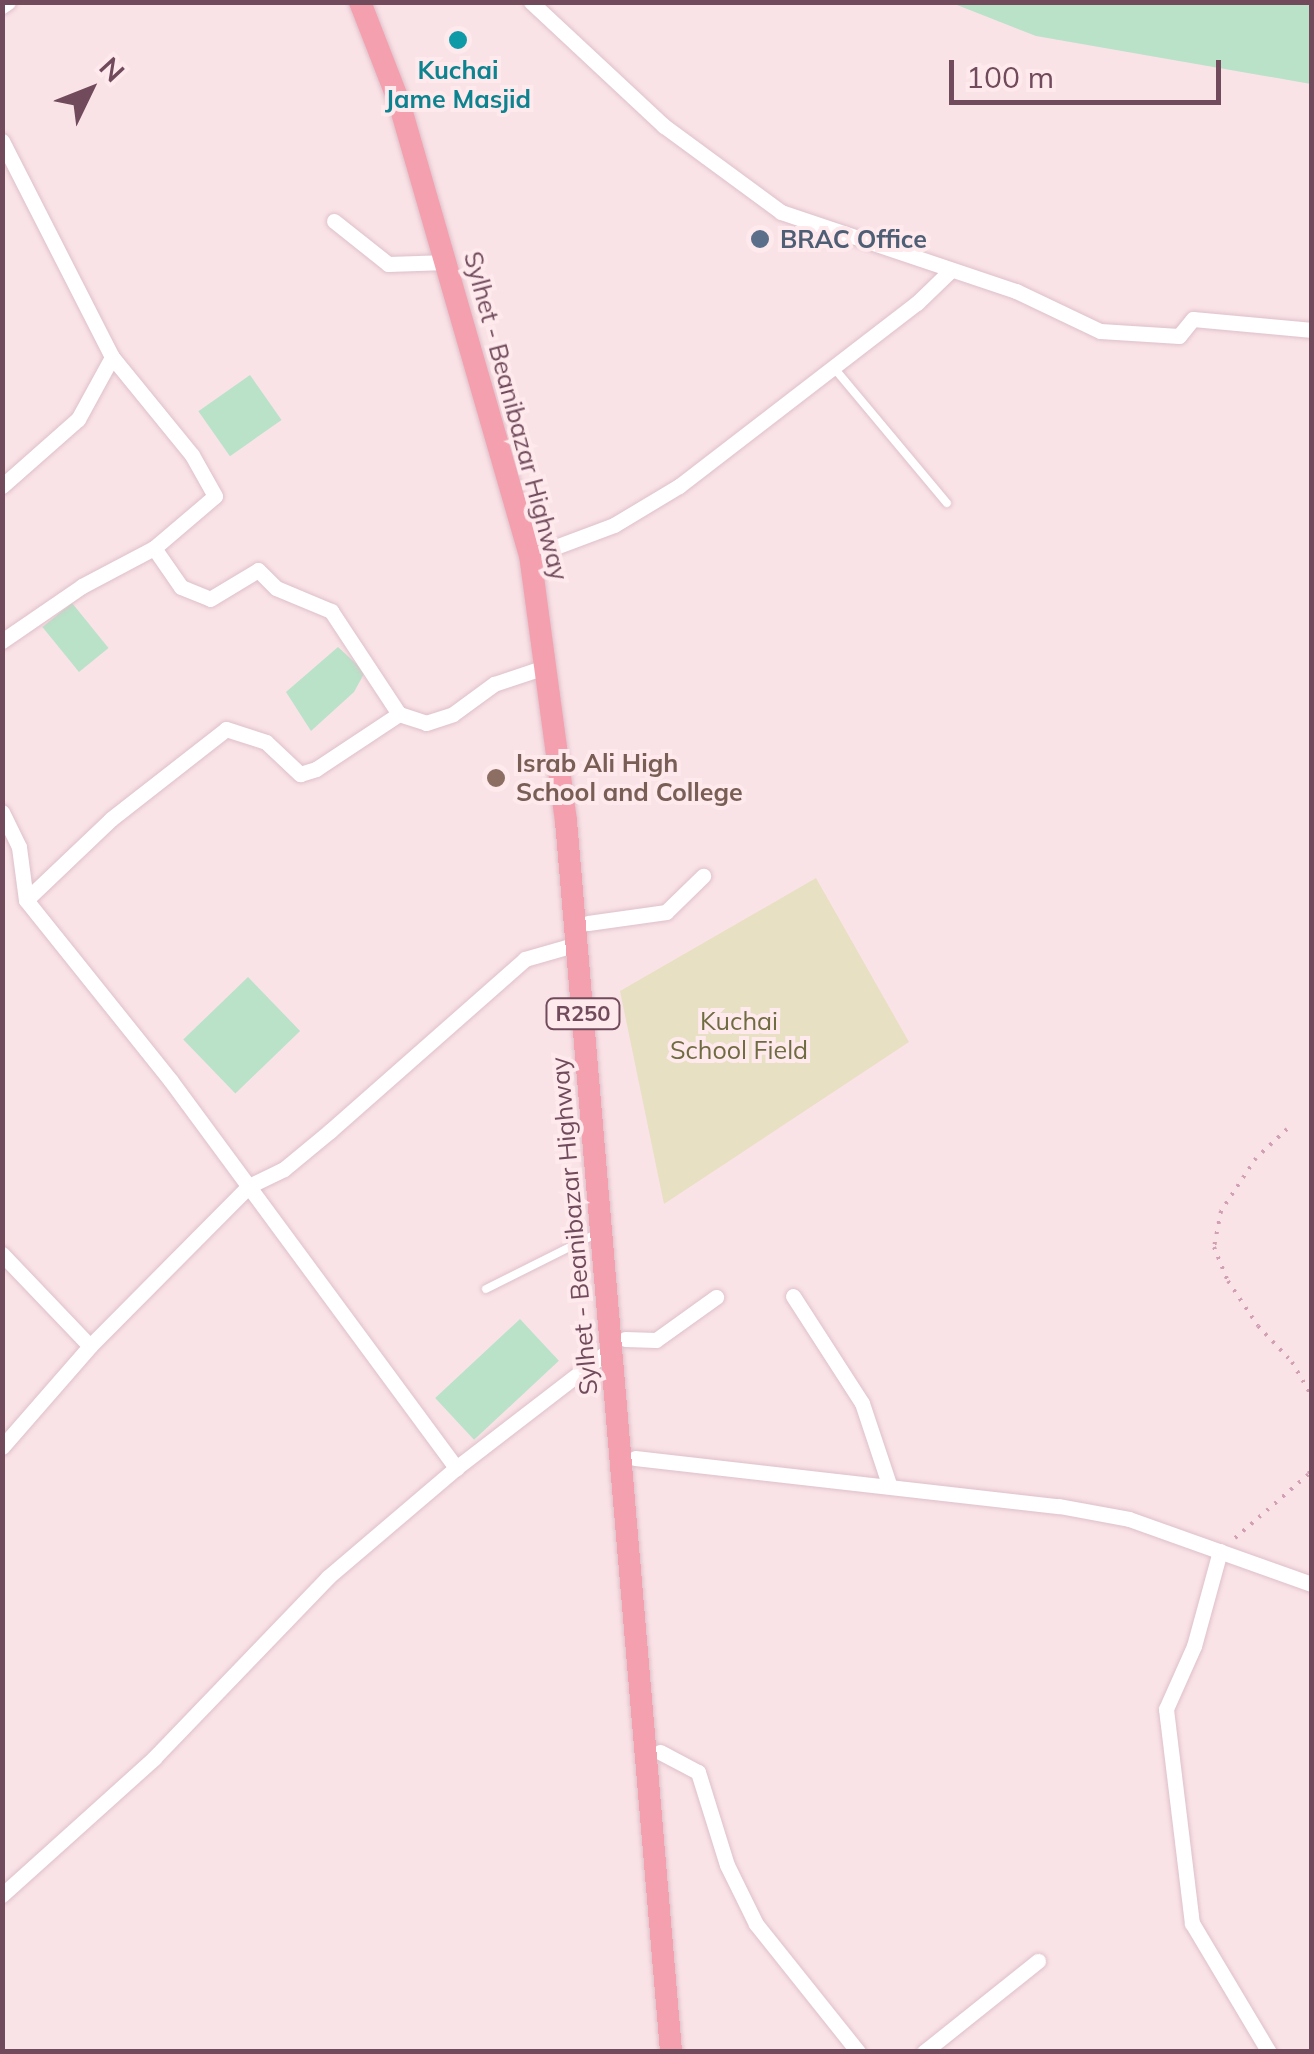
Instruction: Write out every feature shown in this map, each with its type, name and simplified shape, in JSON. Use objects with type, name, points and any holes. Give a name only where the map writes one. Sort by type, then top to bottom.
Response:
[{"type":"main road","name":"Sylhet - Beanibazar Highway","points":[[360,2],[399,102],[530,556],[582,933],[602,1230],[635,1458],[684,2052]]},
{"type":"main road","name":"Sylhet - Beanibazar Highway","points":[[376,2],[423,134],[542,552],[619,1343],[671,2052]]},
{"type":"street","points":[[531,2],[664,126],[780,212],[1056,306],[1100,331],[1179,336],[1193,319],[1312,330]]},
{"type":"street","points":[[2,142],[112,357],[192,455],[215,496],[154,548],[82,586],[2,641]]},
{"type":"street","points":[[334,221],[388,264],[448,262]]},
{"type":"street","points":[[542,552],[614,525],[679,486],[834,368],[950,270]]},
{"type":"street","points":[[2,486],[78,419],[112,357]]},
{"type":"street","points":[[154,548],[181,587],[210,599],[258,570],[276,588],[332,611],[399,714],[426,723],[453,714],[494,684],[545,667]]},
{"type":"street","points":[[26,900],[111,818],[226,730],[266,742],[300,774],[316,770],[399,714]]},
{"type":"street","points":[[2,812],[20,847],[26,900],[250,1186],[456,1468]]},
{"type":"street","points":[[2,1447],[90,1346],[250,1186],[284,1169],[526,959],[582,933],[666,912],[703,876]]},
{"type":"street","points":[[2,1254],[90,1346]]},
{"type":"street","points":[[793,1296],[862,1403],[889,1484]]},
{"type":"street","points":[[2,1895],[154,1758],[328,1578],[456,1468],[619,1343],[656,1340],[716,1297]]},
{"type":"street","points":[[635,1458],[889,1484],[1129,1519],[1312,1584]]},
{"type":"street","points":[[1220,1551],[1194,1646],[1166,1710],[1192,1923],[1269,2052]]},
{"type":"street","points":[[660,1752],[698,1772],[727,1865],[756,1924],[858,2052]]},
{"type":"street","points":[[924,2052],[1038,1960]]},
{"type":"lane","points":[[834,368],[947,503]]},
{"type":"lane","points":[[486,1289],[602,1230]]},
{"type":"path","points":[[1287,1129],[1256,1158],[1222,1211],[1214,1247],[1228,1281],[1258,1326],[1292,1362],[1312,1396]]},
{"type":"path","points":[[1220,1551],[1310,1473],[1312,1461]]},
{"type":"green space","name":"Kuchai School Field","points":[[816,878],[909,1042],[664,1204],[620,991]]},
{"type":"shaded area","points":[[952,3],[1311,3],[1311,84],[1036,36]]},
{"type":"shaded area","points":[[250,375],[282,420],[230,456],[198,411]]},
{"type":"shaded area","points":[[72,603],[109,648],[79,672],[42,627]]},
{"type":"shaded area","points":[[338,647],[365,672],[354,692],[311,731],[286,692]]},
{"type":"shaded area","points":[[248,977],[300,1031],[235,1093],[183,1040]]},
{"type":"shaded area","points":[[520,1319],[559,1361],[474,1440],[435,1398]]},
{"type":"place","name":"Kuchai Jame Masjid","points":[[458,40]]},
{"type":"place","name":"BRAC Office","points":[[760,239]]},
{"type":"place","name":"Israb Ali High School and College","points":[[496,778]]}]
